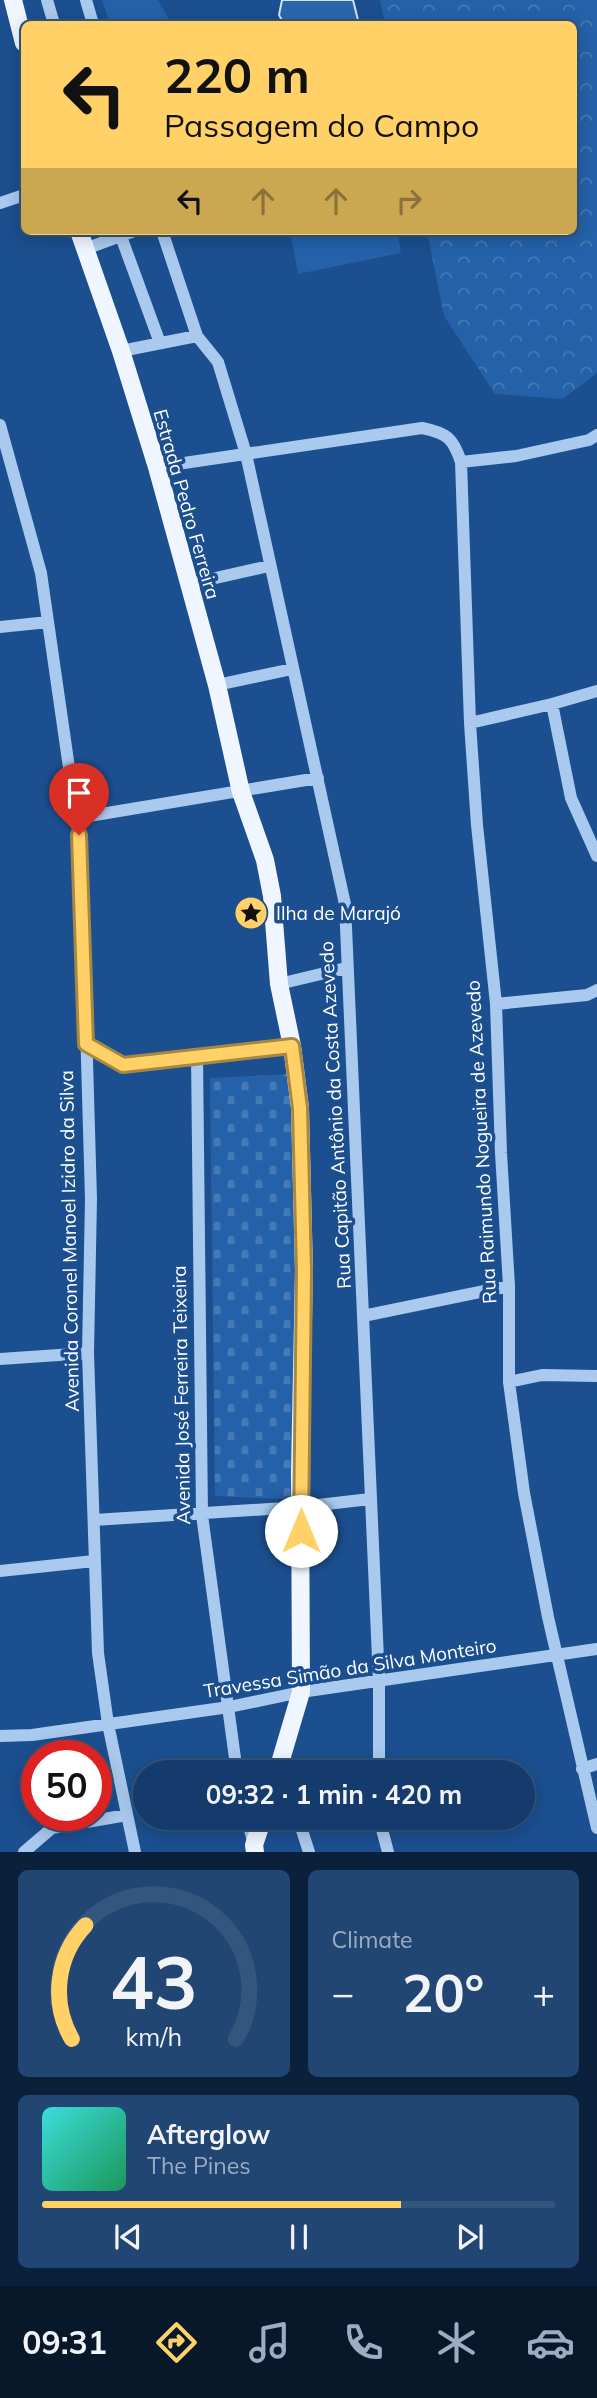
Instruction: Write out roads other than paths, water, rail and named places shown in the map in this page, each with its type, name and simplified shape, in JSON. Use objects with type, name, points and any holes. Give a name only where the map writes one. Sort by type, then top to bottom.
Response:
[{"type":"main road","points":[[16,1],[21,27]]},
{"type":"main road","name":"Estrada Pedro Ferreira","points":[[80,235],[121,351],[156,467],[217,685],[241,792],[265,860],[272,895],[279,984],[292,1046],[300,1108],[304,1271],[301,1692],[284,1760]]},
{"type":"main road","points":[[255,1849],[259,1830]]},
{"type":"street","points":[[47,0],[53,21]]},
{"type":"street","points":[[86,0],[92,21]]},
{"type":"street","points":[[0,203],[21,196]]},
{"type":"street","points":[[85,249],[116,235]]},
{"type":"street","points":[[121,235],[160,343]]},
{"type":"street","name":"Rua Capitão Antônio da Costa Azevedo","points":[[163,235],[197,336],[218,362],[246,454],[345,904],[379,1682],[379,1760]]},
{"type":"street","points":[[121,351],[197,336]]},
{"type":"street","name":"Avenida Coronel Manoel Izidro da Silva","points":[[0,425],[40,573],[81,851],[91,1199],[88,1353],[98,1653],[108,1724],[135,1852]]},
{"type":"street","name":"Rua Raimundo Nogueira de Azevedo","points":[[246,454],[422,428],[443,432],[456,446],[461,462],[470,723],[477,825],[496,1004],[509,1286],[509,1382],[524,1493],[556,1657],[597,1828]]},
{"type":"street","points":[[461,462],[516,456],[589,440],[597,435]]},
{"type":"street","points":[[156,467],[246,454]]},
{"type":"street","points":[[188,584],[269,566]]},
{"type":"street","points":[[0,627],[48,622]]},
{"type":"street","points":[[217,685],[292,669]]},
{"type":"street","points":[[470,723],[597,691]]},
{"type":"street","points":[[552,704],[570,798],[597,856]]},
{"type":"street","points":[[77,818],[318,778]]},
{"type":"street","points":[[279,984],[346,968]]},
{"type":"street","points":[[496,1004],[587,995],[597,990]]},
{"type":"street","points":[[86,1044],[123,1065],[292,1046]]},
{"type":"street","name":"Avenida José Ferreira Teixeira","points":[[197,1055],[202,1515],[235,1760]]},
{"type":"street","points":[[363,1316],[509,1286]]},
{"type":"street","points":[[0,1359],[88,1353]]},
{"type":"street","points":[[509,1382],[542,1375],[597,1376]]},
{"type":"street","points":[[94,1520],[202,1515],[370,1499]]},
{"type":"street","points":[[0,1571],[94,1561]]},
{"type":"street","name":"Travessa Simão da Silva Monteiro","points":[[0,1736],[32,1735],[229,1707],[301,1692],[597,1649]]},
{"type":"street","points":[[582,1769],[597,1765]]},
{"type":"street","points":[[24,1852],[52,1828],[127,1815]]},
{"type":"street","points":[[250,1830],[255,1849]]},
{"type":"street","points":[[302,1830],[309,1852]]},
{"type":"street","points":[[382,1830],[388,1852]]},
{"type":"place","name":"Ilha de Marajó","points":[[251,913]]}]
